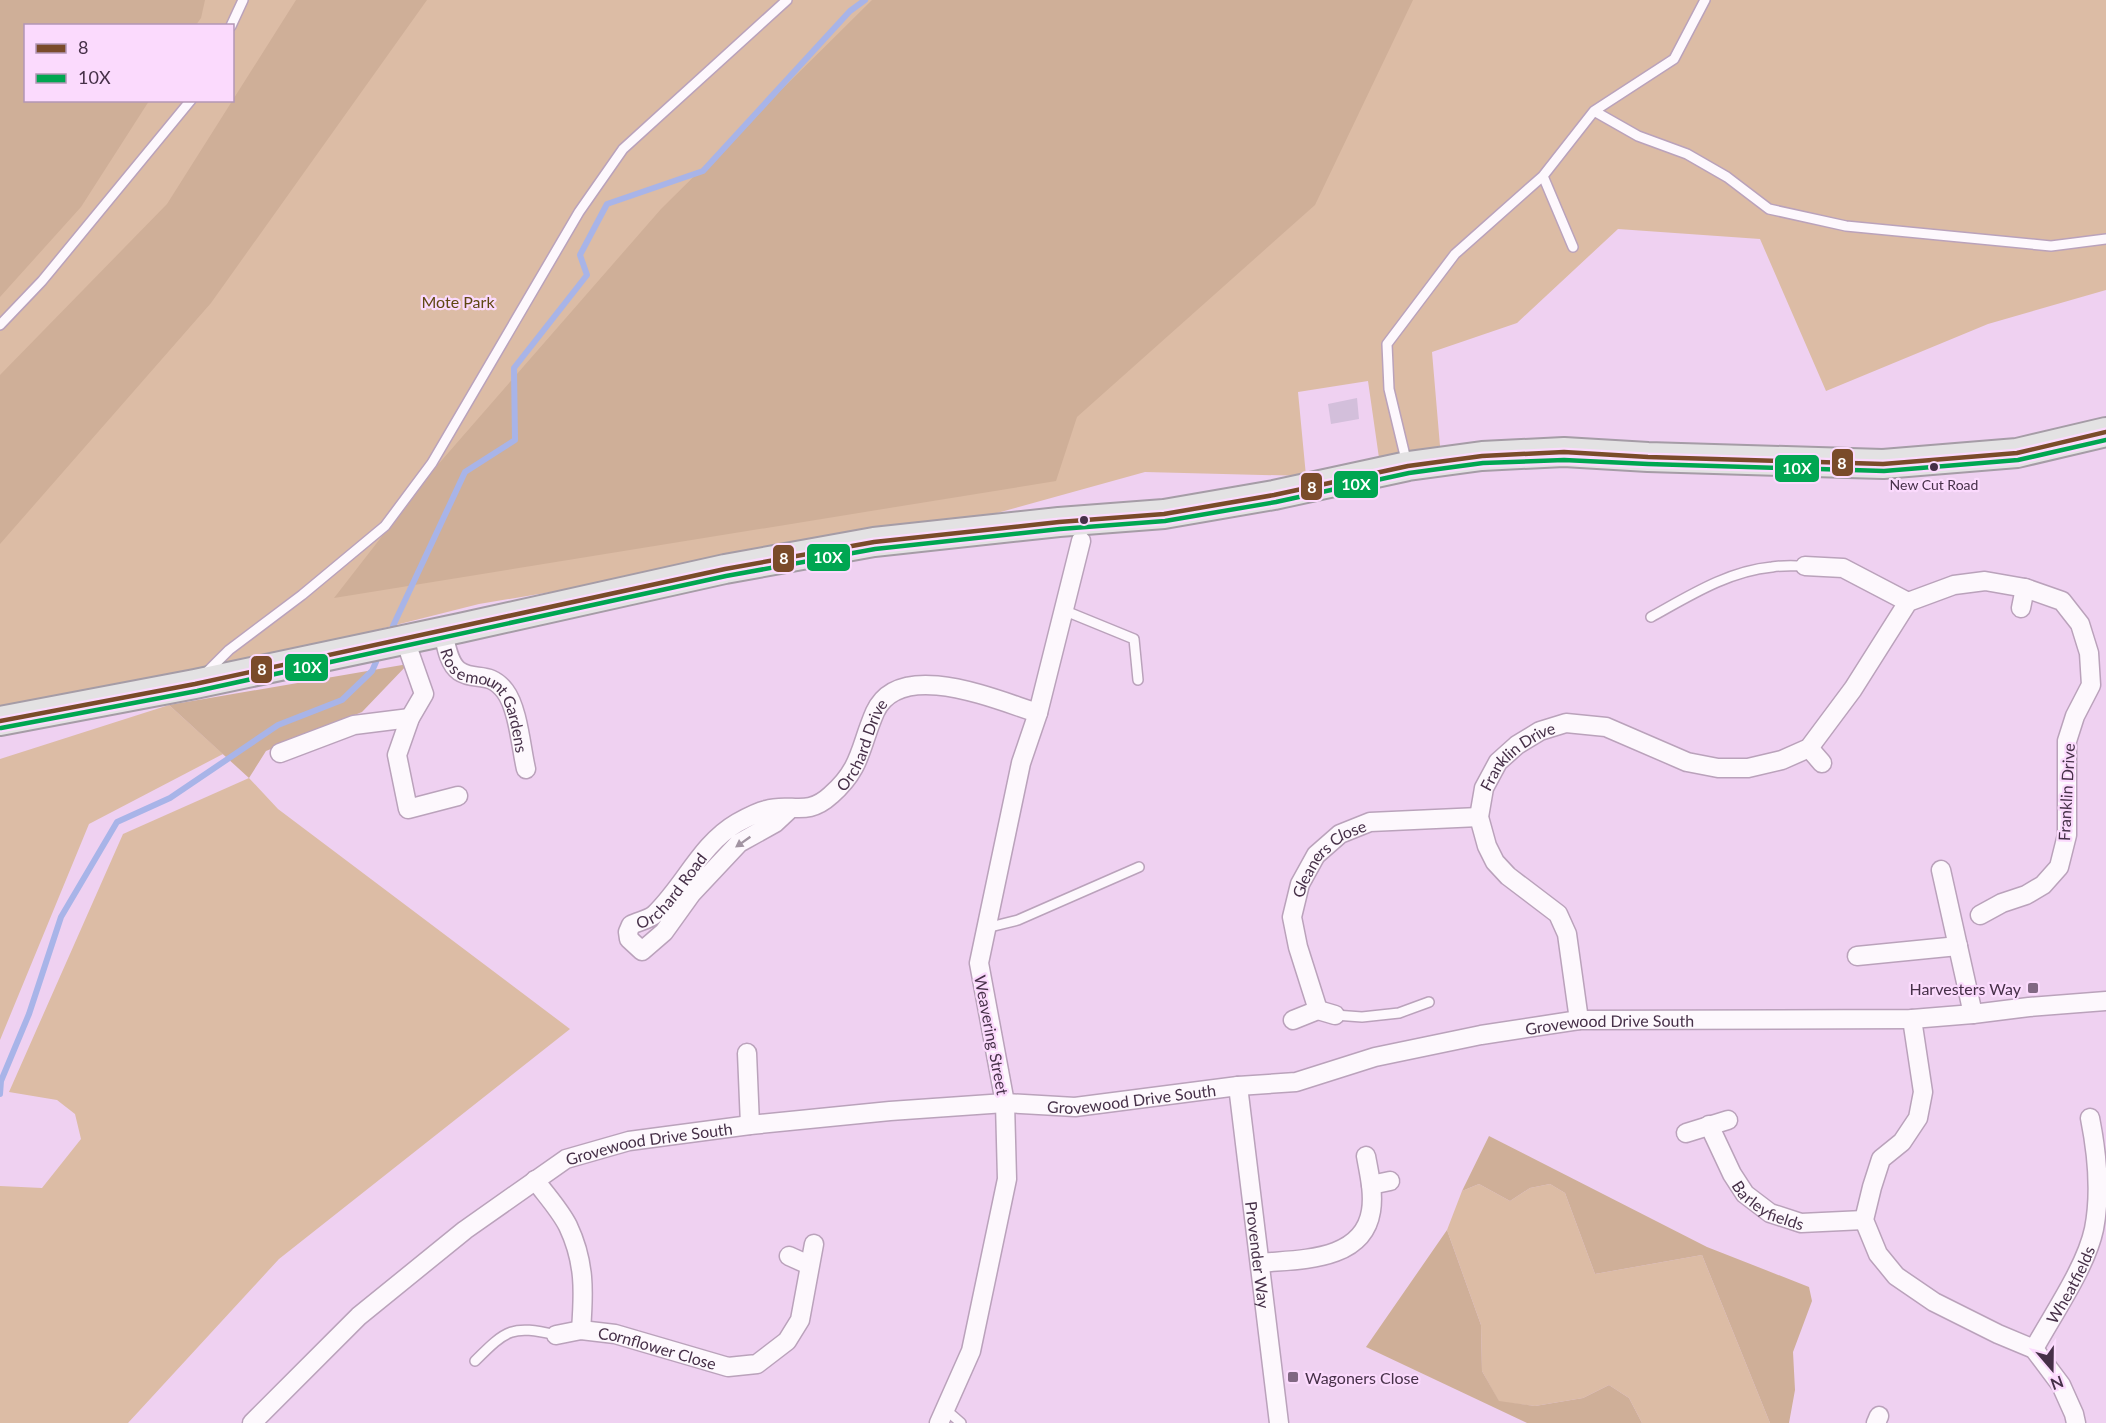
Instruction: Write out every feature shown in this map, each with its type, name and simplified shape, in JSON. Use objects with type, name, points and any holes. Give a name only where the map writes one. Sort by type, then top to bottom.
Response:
[{"type":"main road","points":[[4,722],[443,632],[724,569],[862,544],[1059,522],[1164,514],[1274,495],[1408,466],[1482,456],[1564,452],[1648,457],[1883,464],[2017,453],[2106,432]]},
{"type":"street","name":"Weavering Street","points":[[942,1416],[971,1351],[1007,1179],[1005,1103],[979,963],[1021,763],[1038,713],[1081,541]]},
{"type":"street","points":[[1805,566],[1843,568],[1908,602]]},
{"type":"street","name":"Franklin Drive","points":[[1579,1020],[1567,934],[1558,914],[1508,876],[1495,862],[1487,846],[1479,816],[1484,788],[1498,762],[1516,745],[1540,731],[1566,723],[1606,727],[1687,762],[1718,768],[1748,768],[1782,760],[1809,748],[1853,689],[1908,602],[1954,585],[1985,581],[2025,588],[2062,601],[2080,624],[2090,653],[2091,685],[2075,716],[2067,741],[2067,835],[2059,867],[2043,885],[1980,915]]},
{"type":"street","points":[[2021,608],[2025,588]]},
{"type":"street","name":"Rosemount Gardens","points":[[443,632],[447,651],[459,670],[496,681],[507,693],[515,717],[526,768]]},
{"type":"street","points":[[405,640],[424,694],[410,718],[397,755],[408,809],[458,796]]},
{"type":"street","name":"Orchard Drive","points":[[790,809],[810,808],[827,799],[842,786],[855,768],[876,710],[889,694],[904,687],[927,684],[955,687],[1038,713]]},
{"type":"street","points":[[280,753],[354,725],[410,718]]},
{"type":"street","points":[[1809,748],[1822,763]]},
{"type":"street","name":"Orchard Road","points":[[768,809],[790,809],[775,823],[739,843],[692,893],[664,932],[642,951],[629,939],[628,932],[631,925],[654,916],[708,847],[737,823],[768,809]]},
{"type":"street","name":"Gleaners Close","points":[[1326,1013],[1298,947],[1292,917],[1300,884],[1316,855],[1340,834],[1370,822],[1479,816]]},
{"type":"street","points":[[1941,870],[1973,1014]]},
{"type":"street","points":[[1857,956],[1958,946]]},
{"type":"street","name":"Grovewood Drive South","points":[[252,1423],[359,1316],[465,1230],[566,1159],[629,1141],[750,1125],[1005,1103],[1075,1107],[1238,1086],[1296,1082],[1375,1056],[1480,1035],[1579,1020],[1912,1019],[2029,1006],[2106,1001]]},
{"type":"street","points":[[1293,1020],[1326,1013]]},
{"type":"street","points":[[1912,1019],[1923,1092],[1918,1118],[1902,1142],[1881,1159],[1864,1220],[1878,1254],[1896,1276],[1934,1302],[1998,1335],[2034,1349],[2061,1385],[2076,1423]]},
{"type":"street","points":[[747,1053],[750,1125]]},
{"type":"street","name":"Provender Way","points":[[1238,1086],[1279,1423]]},
{"type":"street","name":"Wheatfields","points":[[2034,1349],[2081,1264],[2094,1230],[2101,1144],[2090,1118]]},
{"type":"street","points":[[1686,1133],[1728,1120]]},
{"type":"street","name":"Barleyfields","points":[[1709,1125],[1736,1181],[1745,1194],[1770,1213],[1802,1222],[1864,1220]]},
{"type":"street","points":[[1260,1263],[1307,1258],[1340,1251],[1355,1242],[1365,1229],[1371,1211],[1371,1185],[1366,1156]]},
{"type":"street","name":"Cornflower Close","points":[[535,1180],[567,1224],[581,1260],[584,1297],[581,1330]]},
{"type":"street","points":[[1371,1185],[1390,1181]]},
{"type":"street","name":"Cornflower Close","points":[[556,1335],[581,1330],[615,1334],[728,1367],[757,1364],[787,1341],[800,1320],[814,1244]]},
{"type":"street","points":[[789,1256],[809,1265]]},
{"type":"lane","points":[[232,24],[243,0]]},
{"type":"lane","points":[[195,684],[229,650],[302,595],[385,526],[432,464],[579,212],[623,150],[787,0]]},
{"type":"lane","points":[[1408,466],[1389,389],[1388,344],[1455,254],[1543,176],[1594,111],[1674,59],[1705,0]]},
{"type":"lane","points":[[0,325],[42,281],[190,102]]},
{"type":"lane","points":[[1594,111],[1638,136],[1687,154],[1727,177],[1769,209],[1846,226],[2051,246],[2106,239]]},
{"type":"lane","points":[[1543,176],[1573,248]]},
{"type":"lane","points":[[1651,616],[1710,584],[1749,571],[1772,567],[1805,566]]},
{"type":"lane","points":[[1063,610],[1134,639],[1138,680]]},
{"type":"lane","points":[[986,927],[1018,920],[1139,867]]},
{"type":"lane","points":[[1326,1013],[1362,1017],[1399,1013],[1429,1002]]},
{"type":"lane","points":[[475,1361],[495,1341],[513,1331],[528,1329],[556,1335]]},
{"type":"lane","points":[[942,1416],[961,1423]]},
{"type":"green space","name":"Mote Park","points":[[0,0],[2106,0],[2106,290],[1988,324],[1826,391],[1760,239],[1618,229],[1517,323],[1432,352],[1440,446],[1379,458],[1368,381],[1298,392],[1306,476],[1145,472],[961,523],[479,604],[225,668],[0,707]]},
{"type":"green space","points":[[169,705],[223,754],[89,824],[0,1040],[0,759]]},
{"type":"green space","points":[[249,778],[278,809],[570,1029],[279,1259],[128,1423],[0,1423],[0,1186],[42,1188],[81,1139],[75,1114],[57,1100],[9,1092],[123,834]]},
{"type":"green space","points":[[1479,1184],[1510,1201],[1530,1188],[1550,1184],[1565,1193],[1595,1274],[1702,1255],[1770,1423],[1642,1423],[1629,1398],[1609,1385],[1583,1398],[1535,1406],[1499,1402],[1482,1371],[1481,1325],[1447,1230],[1462,1191]]},
{"type":"shaded area","points":[[0,0],[205,0],[201,18],[197,24],[24,24],[24,102],[148,102],[81,207],[0,297]]},
{"type":"shaded area","points":[[296,0],[427,0],[211,303],[0,544],[0,375],[167,204],[232,102],[234,102],[234,98]]},
{"type":"shaded area","points":[[872,0],[1413,0],[1315,205],[1077,417],[1056,481],[334,598],[435,468],[661,209]]},
{"type":"shaded area","points":[[408,664],[362,712],[266,751],[249,778],[169,705]]},
{"type":"shaded area","points":[[1489,1136],[1707,1247],[1809,1287],[1812,1301],[1793,1352],[1795,1390],[1789,1423],[1770,1423],[1702,1255],[1595,1274],[1565,1193],[1550,1184],[1530,1188],[1510,1201],[1479,1184],[1462,1191]]},
{"type":"shaded area","points":[[1447,1230],[1481,1325],[1482,1371],[1499,1401],[1535,1406],[1583,1398],[1609,1385],[1629,1398],[1642,1423],[1527,1423],[1366,1347]]},
{"type":"building","points":[[1357,398],[1359,419],[1331,424],[1328,404]]},
{"type":"waterway","points":[[393,626],[465,472],[515,440],[514,368],[587,275],[580,255],[607,204],[703,171],[850,11],[865,0]]},
{"type":"waterway","points":[[0,1094],[1,1081],[29,1014],[61,917],[117,822],[170,798],[278,725],[342,700],[372,671],[376,662]]},
{"type":"transit line","name":"8","points":[[0,721],[195,684],[725,569],[874,542],[1059,522],[1164,514],[1274,495],[1408,466],[1482,456],[1564,452],[1648,457],[1883,464],[2017,453],[2106,432]]},
{"type":"transit line","name":"10X","points":[[1,728],[197,691],[726,576],[875,549],[1060,529],[1165,521],[1276,502],[1409,473],[1483,463],[1564,460],[1884,471],[2018,460],[2106,440]]},
{"type":"place","name":"New Cut Road","points":[[1934,467]]},
{"type":"place","name":"Harvesters Way","points":[[2033,988]]},
{"type":"place","name":"Wagoners Close","points":[[1293,1377]]}]
